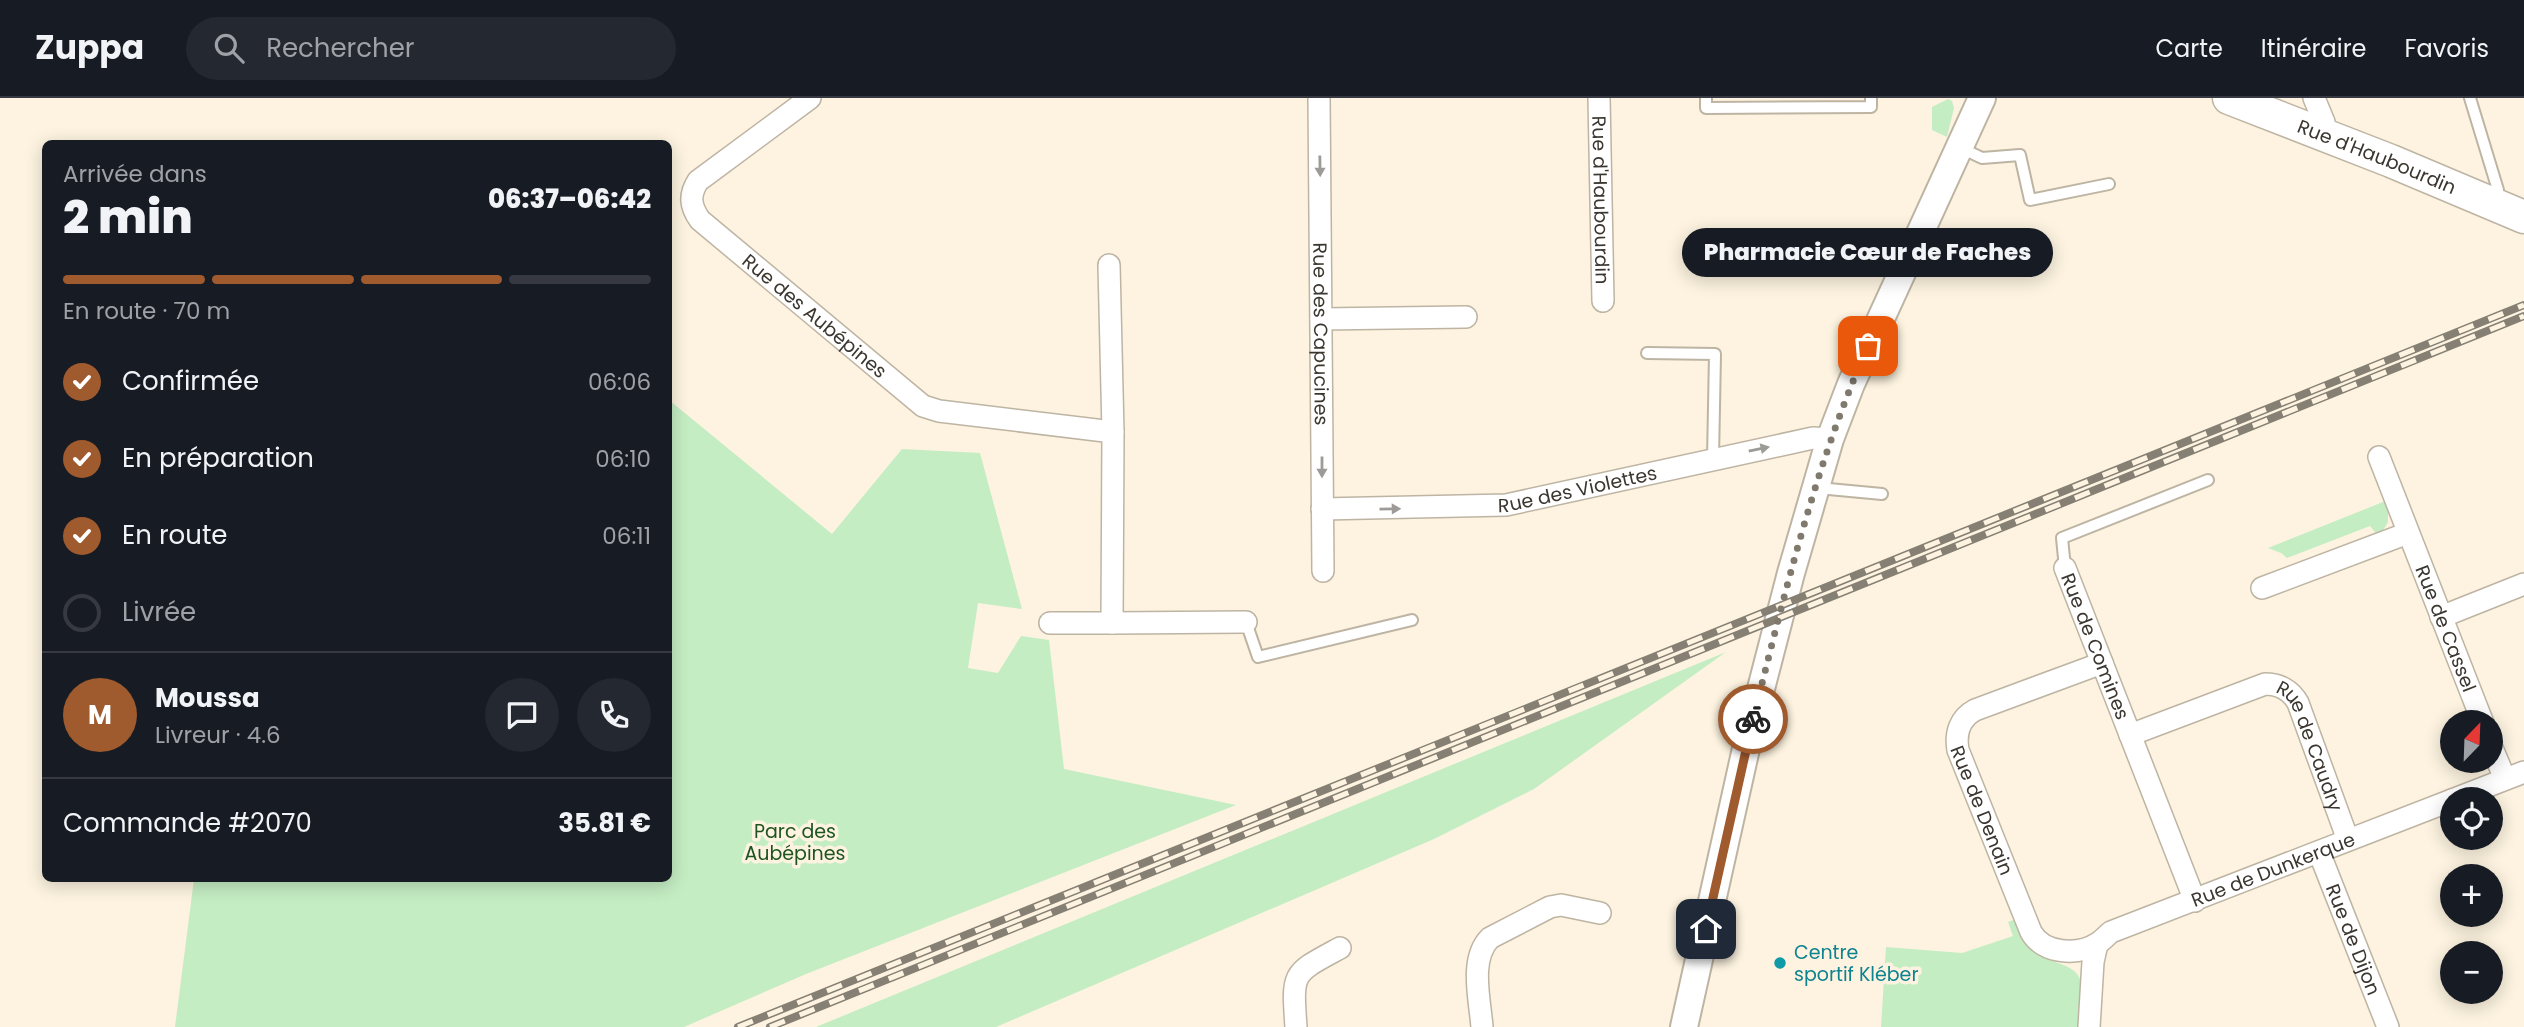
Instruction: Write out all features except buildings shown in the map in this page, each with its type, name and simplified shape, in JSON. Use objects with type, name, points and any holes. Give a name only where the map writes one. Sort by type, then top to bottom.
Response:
[{"type":"main road","name":"Rue d'Haubourdin","points":[[2229,98],[2263,104],[2322,134],[2524,216]]},
{"type":"street","name":"Rue des Aubépines","points":[[810,98],[698,181],[693,188],[691,204],[700,220],[923,406],[939,411],[1113,432]]},
{"type":"street","name":"Rue des Capucines","points":[[1319,98],[1323,571]]},
{"type":"street","name":"Rue d'Haubourdin","points":[[1599,98],[1604,301]]},
{"type":"street","points":[[1684,1027],[1731,808],[1791,573],[1830,439],[1856,371],[1982,98]]},
{"type":"street","points":[[2314,98],[2324,122],[2322,134]]},
{"type":"street","points":[[1109,265],[1113,432],[1112,623]]},
{"type":"street","points":[[1321,319],[1466,317]]},
{"type":"street","name":"Rue des Violettes","points":[[1322,509],[1507,506],[1813,438],[1830,439]]},
{"type":"street","name":"Rue de Cassel","points":[[2379,457],[2478,710]]},
{"type":"street","points":[[2262,588],[2409,533]]},
{"type":"street","name":"Rue de Comines","points":[[2065,568],[2195,901]]},
{"type":"street","points":[[2441,617],[2524,584]]},
{"type":"street","points":[[1049,624],[1247,622]]},
{"type":"street","name":"Rue de Denain","points":[[2097,944],[2067,951],[2043,946],[2034,937],[1958,750],[1957,736],[1963,719],[1975,710],[2102,663]]},
{"type":"street","name":"Rue de Caudry","points":[[2130,735],[2265,684],[2281,687],[2294,696],[2298,703],[2348,840]]},
{"type":"street","points":[[2503,760],[2514,775]]},
{"type":"street","name":"Rue de Dunkerque","points":[[2484,787],[2514,775]]},
{"type":"street","name":"Rue de Dunkerque","points":[[2097,944],[2112,932],[2440,805]]},
{"type":"street","name":"Rue de Dijon","points":[[2319,852],[2388,1027]]},
{"type":"street","points":[[1482,1027],[1478,970],[1480,953],[1490,938],[1550,907],[1562,905],[1600,913]]},
{"type":"street","points":[[2089,1027],[2093,962],[2097,944]]},
{"type":"street","points":[[1296,1027],[1293,993],[1297,975],[1303,968],[1340,948]]},
{"type":"lane","points":[[1706,98],[1706,108],[1871,107],[1871,98]]},
{"type":"lane","points":[[2470,98],[2498,190],[2493,203]]},
{"type":"lane","points":[[1958,147],[1982,158],[2020,155],[2030,200],[2109,184]]},
{"type":"lane","points":[[1647,353],[1714,354],[1713,459]]},
{"type":"lane","name":"Rue de Comines","points":[[2065,568],[2062,538],[2208,480]]},
{"type":"lane","points":[[1815,487],[1882,494]]},
{"type":"lane","points":[[1247,622],[1258,657],[1412,620]]},
{"type":"green space","points":[[1948,99],[1952,101],[1954,108],[1947,137],[1932,130],[1932,107]]},
{"type":"green space","name":"Parc des Aubépines","points":[[672,402],[832,534],[902,449],[980,453],[1022,609],[978,603],[968,668],[998,673],[1021,636],[1049,640],[1064,769],[1236,805],[806,974],[684,1027],[175,1027],[194,882],[672,882]]},
{"type":"green space","points":[[2388,500],[2388,522],[2379,537],[2370,526],[2287,558],[2268,548]]},
{"type":"green space","points":[[1726,652],[1534,789],[1434,839],[996,1027],[816,1027]]},
{"type":"green space","points":[[2016,919],[2032,950],[2041,957],[2068,967],[2078,975],[2082,993],[2078,1027],[1881,1027],[1886,947],[1962,953],[2013,936],[2008,922]]},
{"type":"railway","points":[[738,1027],[2524,305]]},
{"type":"railway","points":[[770,1027],[2524,316]]},
{"type":"way so far","points":[[1753,719],[1823,463],[1846,394],[1868,346]]},
{"type":"place","name":"Pharmacie Cœur de Faches","points":[[1868,346]]},
{"type":"place","name":"Centre sportif Kléber","points":[[1780,963]]},
{"type":"route","points":[[1706,929],[1753,719]]}]
